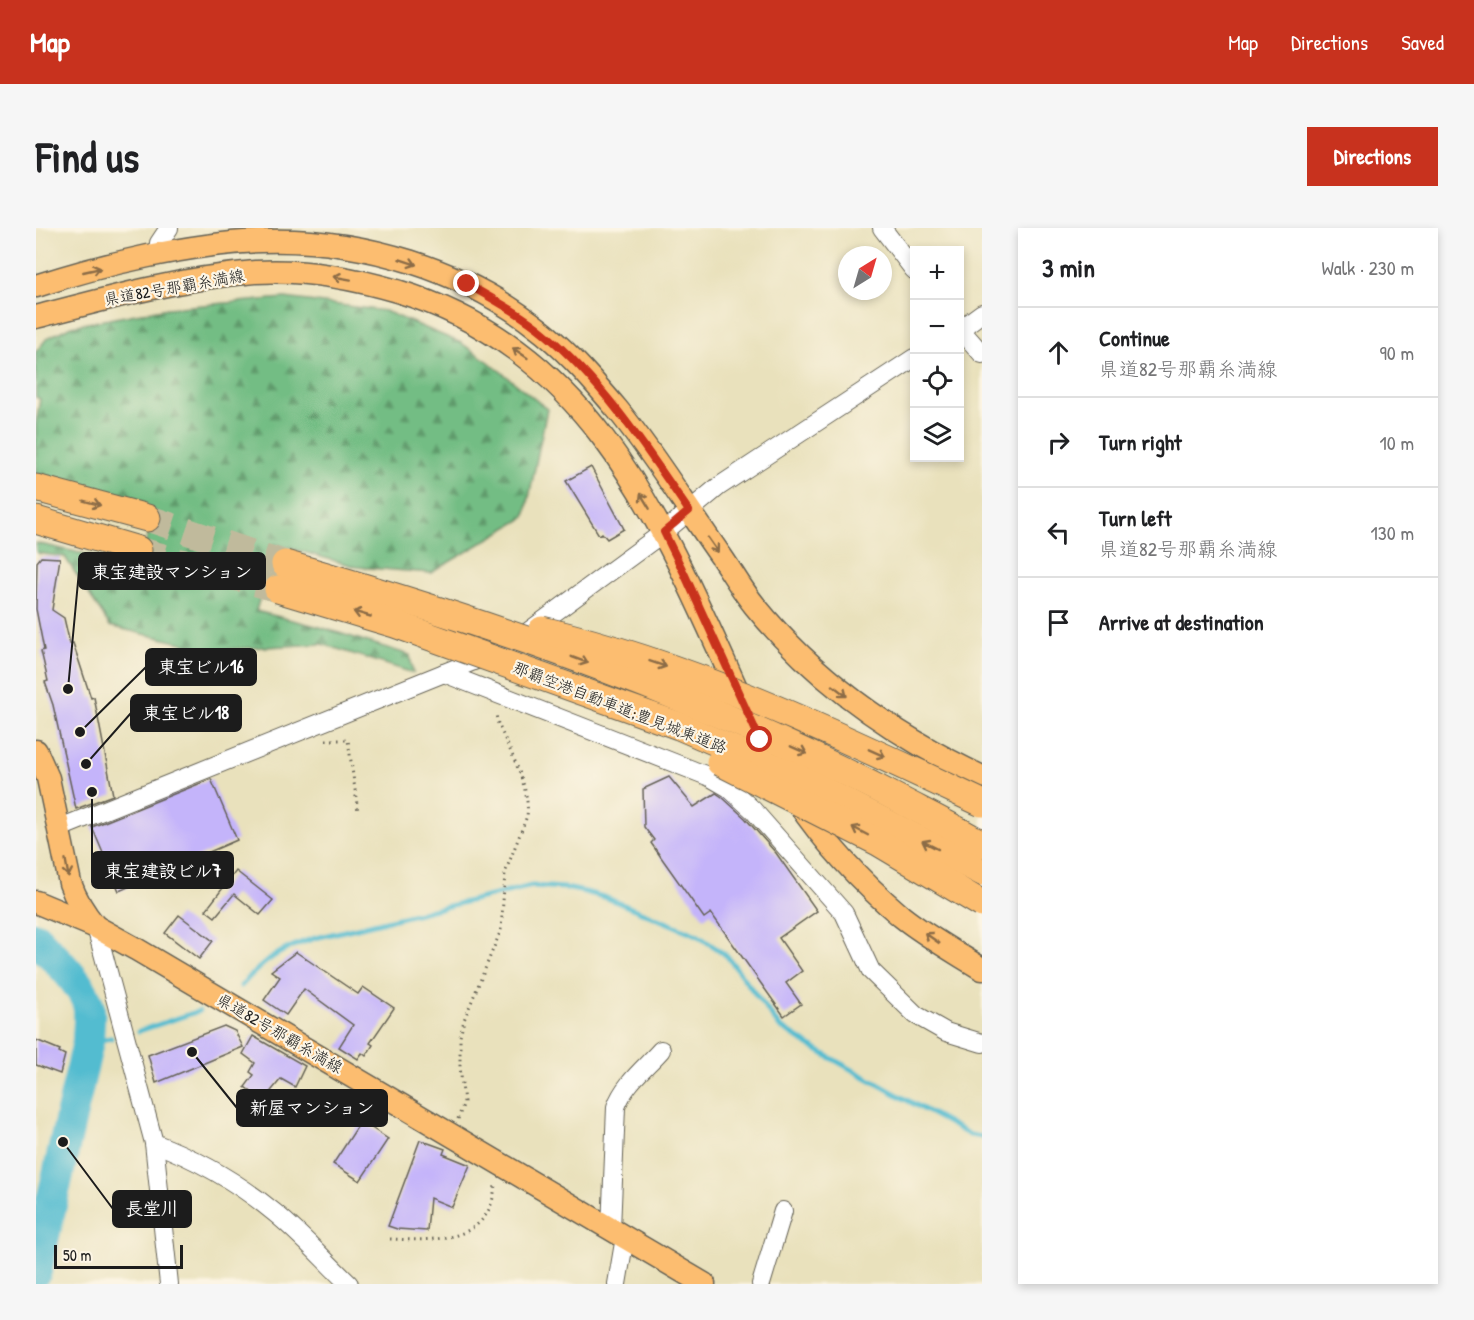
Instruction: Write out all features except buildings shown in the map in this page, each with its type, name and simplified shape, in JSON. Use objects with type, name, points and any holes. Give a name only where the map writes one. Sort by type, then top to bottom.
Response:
[{"type":"highway","points":[[36,488],[147,518]]},
{"type":"highway","points":[[36,520],[138,550]]},
{"type":"highway","name":"那覇空港自動車道;豊見城東道路","points":[[285,564],[398,596],[550,649],[693,703],[840,768],[982,844]]},
{"type":"highway","name":"那覇空港自動車道;豊見城東道路","points":[[278,589],[395,624],[680,726],[801,778],[982,872]]},
{"type":"highway","points":[[398,596],[612,648],[689,675],[811,724],[982,803]]},
{"type":"highway","points":[[395,624],[719,762],[879,842],[982,904]]},
{"type":"main road","name":"県道82号那覇糸満線","points":[[36,286],[68,275],[158,254],[239,242],[303,242],[339,246],[404,260],[467,284],[516,313],[568,354],[618,411],[753,604],[791,647],[831,685],[866,711],[982,777]]},
{"type":"main road","name":"県道82号那覇糸満線","points":[[36,317],[161,286],[255,272],[304,271],[364,281],[420,298],[482,327],[529,359],[566,393],[598,429],[664,532],[760,740],[797,802],[827,842],[902,916],[982,969]]},
{"type":"main road","points":[[36,751],[48,778],[74,897],[96,927]]},
{"type":"main road","name":"県道82号那覇糸満線","points":[[36,902],[96,927],[704,1284]]},
{"type":"street","points":[[158,254],[159,243],[169,228]]},
{"type":"street","points":[[882,228],[910,264]]},
{"type":"street","points":[[964,326],[982,313]]},
{"type":"street","points":[[964,334],[982,354]]},
{"type":"street","points":[[60,828],[506,648],[664,532],[718,487],[910,361]]},
{"type":"street","points":[[444,673],[710,777],[729,788],[753,810],[844,913],[871,971],[916,1015],[946,1032],[982,1043]]},
{"type":"street","points":[[96,927],[154,1143],[169,1284]]},
{"type":"street","points":[[617,1284],[616,1107],[628,1085],[661,1050]]},
{"type":"street","points":[[154,1143],[179,1152],[246,1191],[276,1214],[349,1284]]},
{"type":"street","points":[[761,1284],[783,1211]]},
{"type":"path","points":[[452,1134],[464,1102],[460,1067],[460,1036],[464,1020],[501,930],[505,873],[528,807],[524,787],[497,721],[498,694]]},
{"type":"path","points":[[301,731],[304,740],[348,740],[358,811]]},
{"type":"path","points":[[390,1239],[433,1240],[460,1234],[478,1226],[495,1196],[495,1173],[501,1164]]},
{"type":"green space","points":[[285,298],[385,311],[461,343],[489,362],[547,409],[525,517],[431,573],[357,567],[275,544],[256,611],[320,627],[410,655],[413,673],[322,644],[211,650],[110,626],[65,557],[37,553],[36,543],[138,566],[156,512],[36,474],[36,425],[40,399],[36,397],[36,352],[47,338],[72,326],[168,308]]},
{"type":"waterway","points":[[241,986],[274,956],[292,946],[315,938],[532,886],[585,892],[607,898],[697,935],[727,956],[780,1027],[822,1053],[970,1135],[982,1137]]},
{"type":"waterway","points":[[36,938],[75,981],[89,1009],[88,1042],[36,1271]]},
{"type":"waterway","points":[[139,1031],[199,1011]]},
{"type":"waterway","points":[[88,1042],[111,1038]]},
{"type":"tunnel","points":[[147,518],[285,564]]},
{"type":"tunnel","points":[[138,550],[278,589]]},
{"type":"place","name":"東宝建設マンション","points":[[68,689]]},
{"type":"place","name":"東宝ビル16","points":[[80,732]]},
{"type":"place","name":"東宝ビル18","points":[[86,764]]},
{"type":"place","name":"東宝建設ビル7","points":[[92,792]]},
{"type":"place","name":"新屋マンション","points":[[192,1052]]},
{"type":"place","name":"長堂川","points":[[63,1142]]},
{"type":"route","points":[[467,284],[516,313],[568,354],[618,411],[689,511],[664,532],[760,740]]}]
